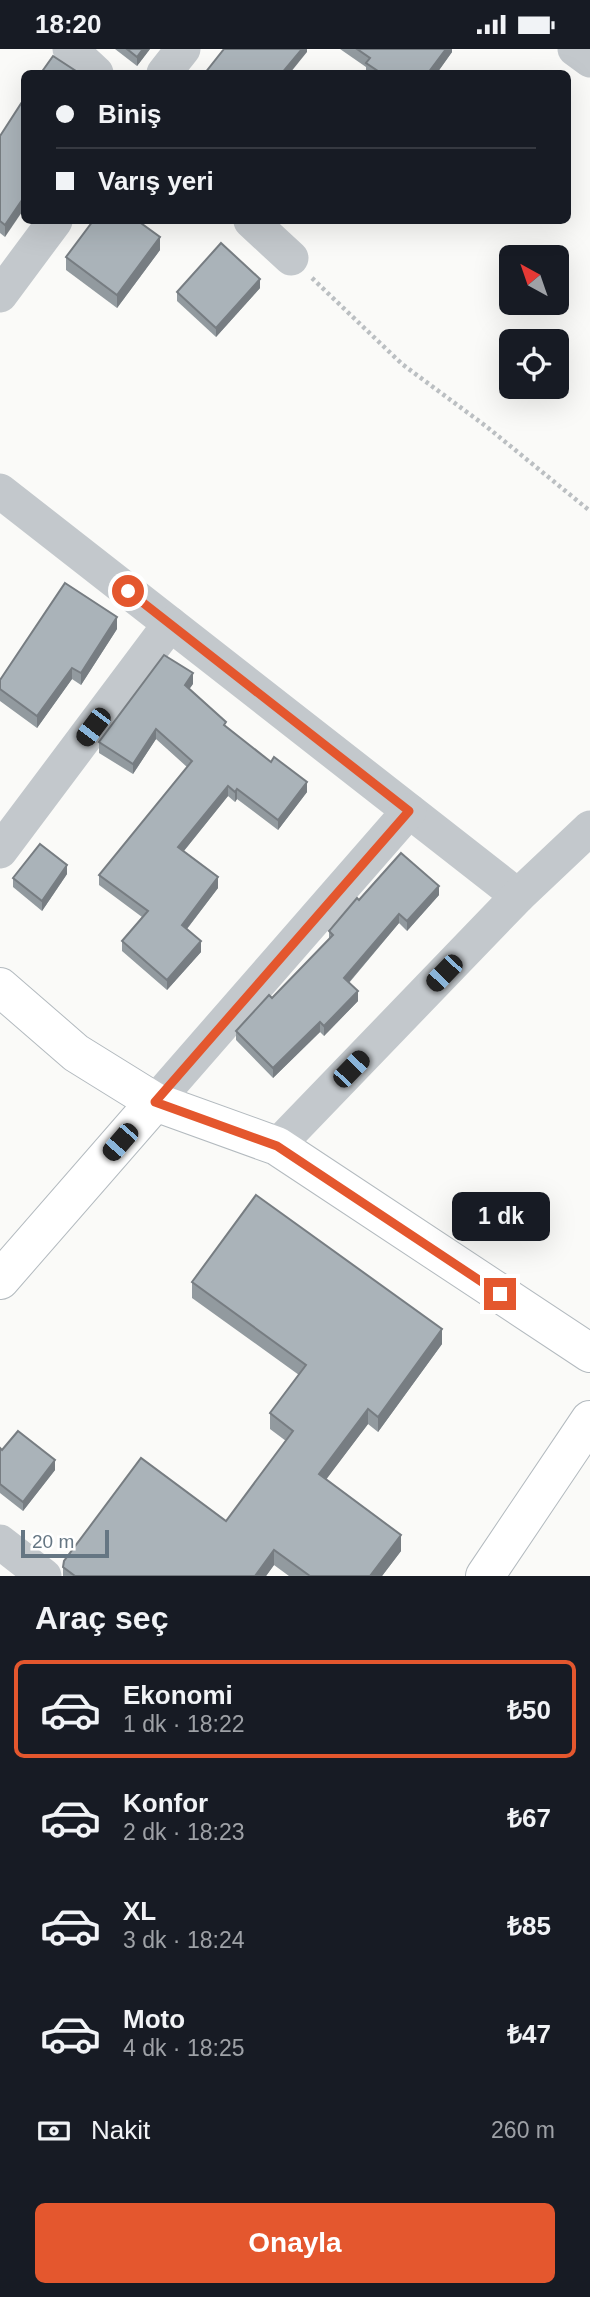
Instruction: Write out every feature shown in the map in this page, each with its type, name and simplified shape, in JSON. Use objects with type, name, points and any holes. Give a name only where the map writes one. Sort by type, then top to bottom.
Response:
[{"type":"street","points":[[70,49],[93,70]]},
{"type":"street","points":[[166,70],[183,49]]},
{"type":"street","points":[[575,49],[590,60]]},
{"type":"street","points":[[0,295],[53,224]]},
{"type":"street","points":[[254,224],[291,258]]},
{"type":"street","points":[[0,491],[518,896]]},
{"type":"street","points":[[0,851],[170,624]]},
{"type":"street","points":[[0,1280],[409,811]]},
{"type":"street","points":[[277,1146],[518,896],[590,828]]},
{"type":"street","points":[[0,987],[76,1053],[155,1102],[277,1146],[590,1353]]},
{"type":"street","points":[[485,1576],[590,1420]]},
{"type":"street","points":[[0,1542],[44,1576]]},
{"type":"path","points":[[291,258],[402,364],[487,427],[590,510]]},
{"type":"building","points":[[127,49],[143,49],[137,57]]},
{"type":"building","points":[[224,49],[302,49],[284,70],[207,70]]},
{"type":"building","points":[[357,49],[446,49],[430,70],[376,70],[366,63],[370,58]]},
{"type":"building","points":[[53,56],[74,70],[43,70]]},
{"type":"building","points":[[21,104],[21,201],[5,225],[0,221],[0,136]]},
{"type":"building","points":[[91,224],[142,224],[160,237],[117,295],[66,257]]},
{"type":"building","points":[[221,243],[260,279],[216,328],[177,292]]},
{"type":"building","points":[[65,583],[117,617],[81,673],[72,668],[37,716],[0,689],[0,680]]},
{"type":"building","points":[[164,655],[193,673],[185,685],[226,722],[224,725],[271,762],[274,757],[307,782],[278,820],[237,789],[235,792],[228,786],[178,847],[218,877],[182,925],[201,941],[167,980],[122,941],[148,911],[99,875],[192,761],[156,729],[133,764],[99,742]]},
{"type":"building","points":[[40,844],[67,865],[42,901],[13,878]]},
{"type":"building","points":[[401,853],[439,886],[407,921],[399,914],[344,978],[358,991],[324,1026],[320,1022],[273,1068],[236,1031],[269,995],[272,998],[333,935],[329,931]]},
{"type":"building","points":[[256,1195],[442,1329],[378,1417],[368,1409],[319,1474],[401,1535],[370,1576],[310,1576],[274,1550],[255,1576],[75,1576],[63,1567],[64,1561],[141,1458],[226,1521],[293,1431],[270,1413],[306,1365],[192,1282]]},
{"type":"building","points":[[18,1431],[55,1460],[23,1502],[0,1484],[0,1448],[2,1450]]},
{"type":"route","points":[[128,591],[409,811],[155,1102],[277,1146],[500,1294]]}]
